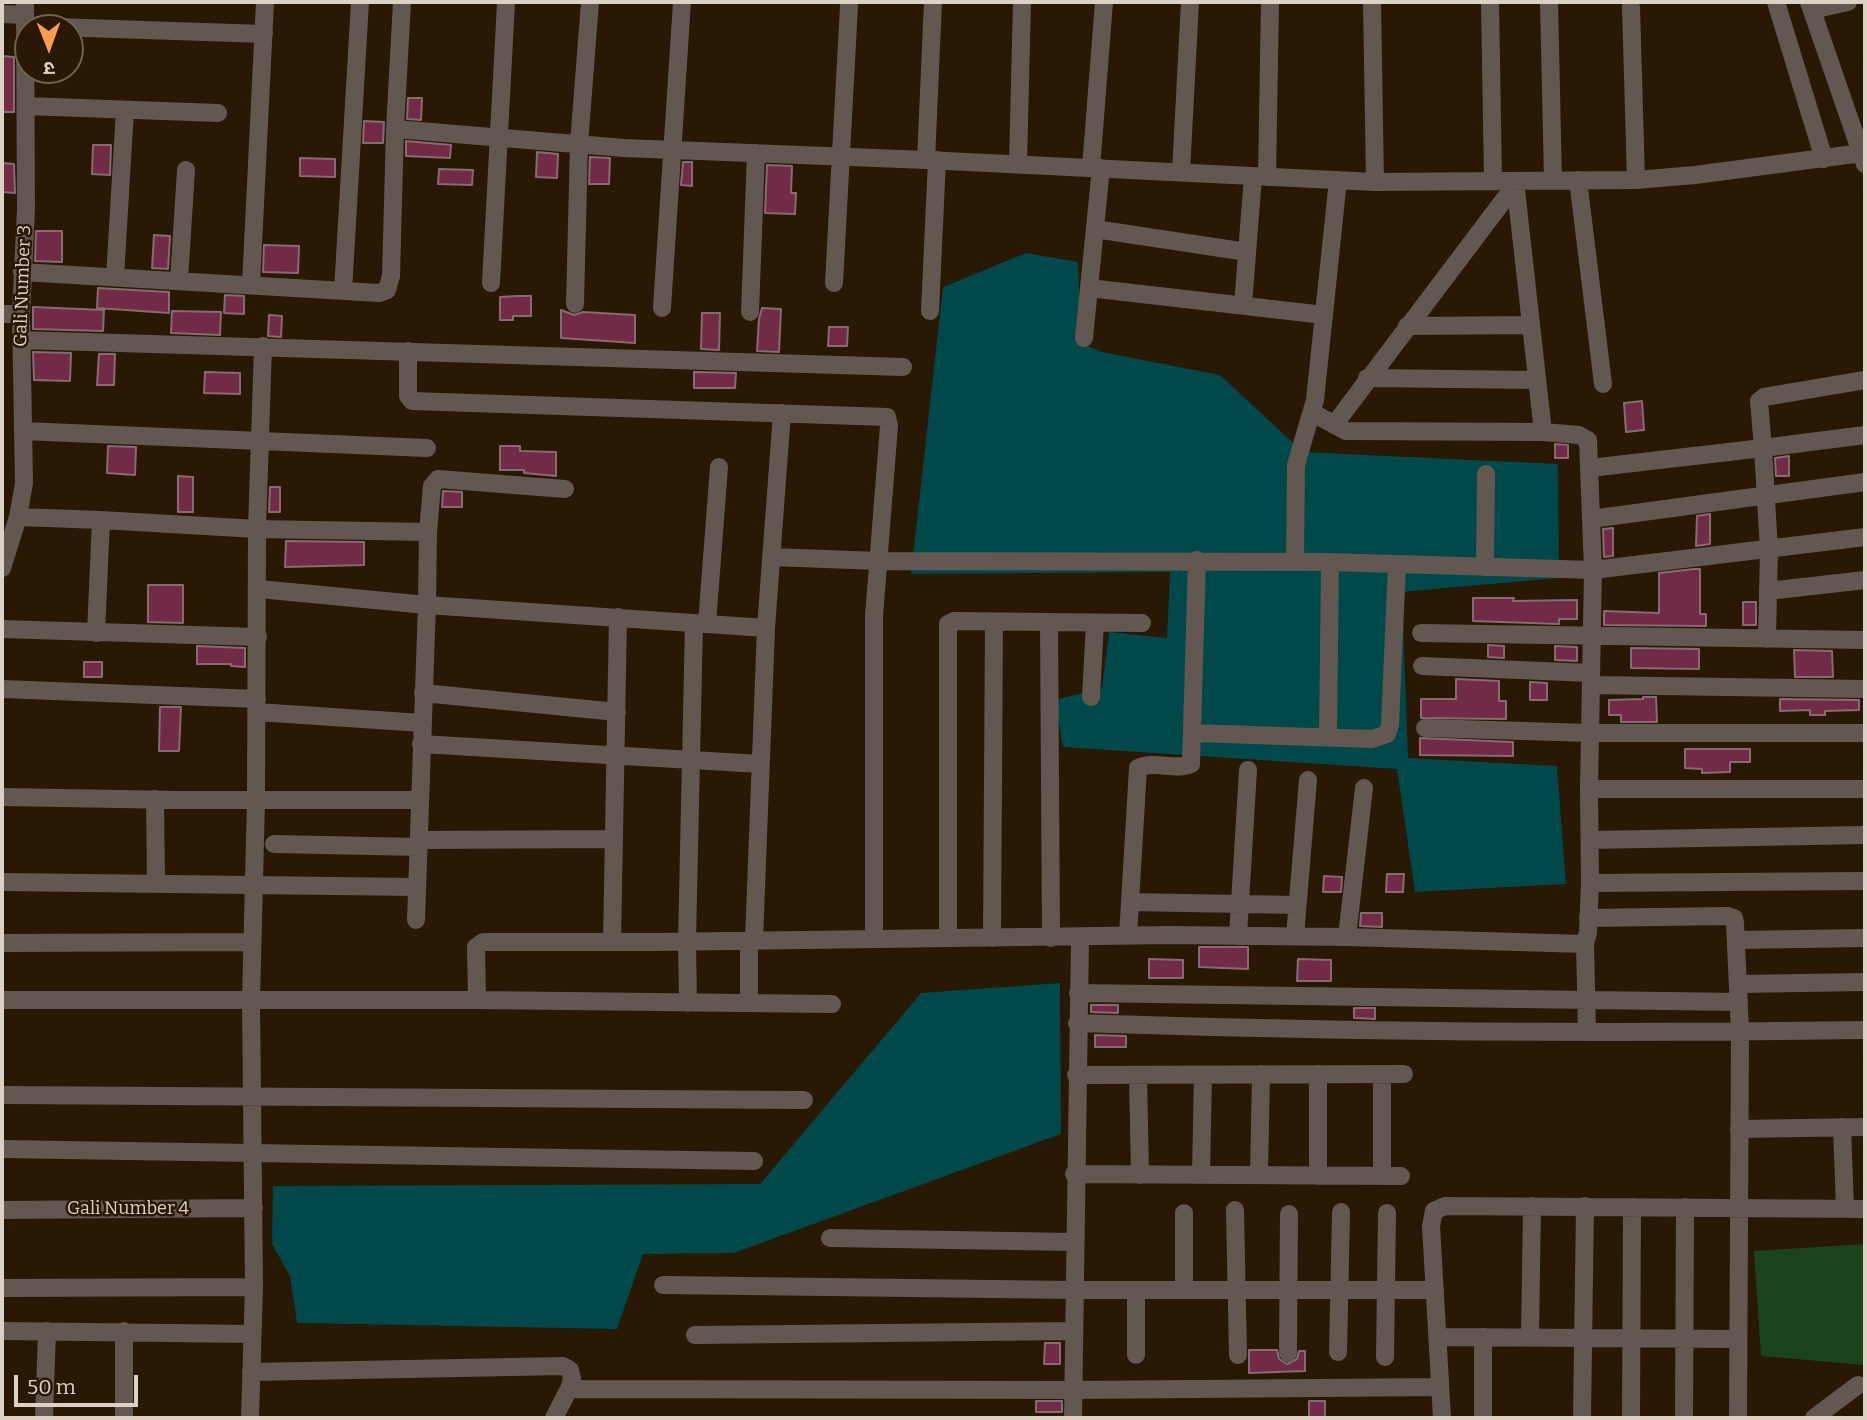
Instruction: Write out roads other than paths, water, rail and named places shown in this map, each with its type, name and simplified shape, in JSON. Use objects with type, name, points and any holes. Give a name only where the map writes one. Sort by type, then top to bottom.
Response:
[{"type":"street","points":[[251,285],[265,2]]},
{"type":"street","points":[[343,291],[360,2]]},
{"type":"street","points":[[22,272],[379,293],[387,290],[390,284],[402,2]]},
{"type":"street","points":[[575,304],[579,144],[590,2]]},
{"type":"street","points":[[662,308],[682,2]]},
{"type":"street","points":[[930,311],[933,2]]},
{"type":"street","points":[[1018,164],[1022,2]]},
{"type":"street","points":[[1084,338],[1095,229],[1104,2]]},
{"type":"street","points":[[1181,172],[1190,2]]},
{"type":"street","points":[[1243,305],[1247,252],[1260,176],[1270,2]]},
{"type":"street","points":[[1373,2],[1375,182]]},
{"type":"street","points":[[1490,2],[1493,181]]},
{"type":"street","points":[[1549,2],[1553,180]]},
{"type":"street","points":[[1776,2],[1824,159]]},
{"type":"street","points":[[395,129],[671,150],[1375,182],[1493,181],[1516,186],[1553,180],[1636,180],[1695,175],[1824,159],[1864,158],[1811,6],[1848,2]]},
{"type":"street","points":[[491,283],[506,3]]},
{"type":"street","points":[[834,283],[849,6]]},
{"type":"street","points":[[1631,7],[1636,180]]},
{"type":"street","points":[[84,19],[264,34]]},
{"type":"street","name":"Gali Number 3","points":[[2,568],[18,517],[24,483],[20,314],[26,209],[26,84]]},
{"type":"street","points":[[26,106],[218,113]]},
{"type":"street","points":[[115,277],[125,110]]},
{"type":"street","points":[[750,312],[757,153]]},
{"type":"street","points":[[179,280],[186,170]]},
{"type":"street","points":[[1295,562],[1295,474],[1313,413],[1338,180]]},
{"type":"street","points":[[1578,180],[1603,384]]},
{"type":"street","points":[[1516,186],[1543,432]]},
{"type":"street","points":[[1334,425],[1367,378],[1516,186]]},
{"type":"street","points":[[1095,229],[1247,252]]},
{"type":"street","points":[[1089,288],[1324,315]]},
{"type":"street","points":[[2,314],[20,314]]},
{"type":"street","points":[[1407,326],[1531,325]]},
{"type":"street","points":[[21,340],[903,367]]},
{"type":"street","points":[[250,1418],[254,1287],[251,1001],[256,800],[257,529],[263,346]]},
{"type":"street","points":[[408,351],[408,396],[412,401],[887,417],[889,426],[874,616],[874,939]]},
{"type":"street","points":[[1367,378],[1537,380]]},
{"type":"street","points":[[1767,639],[1769,550],[1761,398],[1865,380]]},
{"type":"street","points":[[749,1003],[766,628],[782,413]]},
{"type":"street","points":[[1313,413],[1346,431],[1543,432],[1584,437],[1589,444],[1593,570],[1590,883],[1585,944],[1587,1031]]},
{"type":"street","points":[[23,431],[427,448]]},
{"type":"street","points":[[1590,468],[1865,435]]},
{"type":"street","points":[[688,1003],[690,760],[700,623],[719,467]]},
{"type":"street","points":[[1485,567],[1486,474]]},
{"type":"street","points":[[416,920],[428,532],[432,486],[438,479],[565,489]]},
{"type":"street","points":[[1591,519],[1865,482]]},
{"type":"street","points":[[18,517],[257,529],[428,532]]},
{"type":"street","points":[[96,633],[101,520]]},
{"type":"street","points":[[771,557],[879,561],[1330,562],[1593,570],[1865,537]]},
{"type":"street","points":[[1128,936],[1138,768],[1142,765],[1182,767],[1191,764],[1197,560]]},
{"type":"street","points":[[1328,737],[1330,562]]},
{"type":"street","points":[[1193,733],[1372,739],[1387,734],[1390,725],[1396,564]]},
{"type":"street","points":[[1768,591],[1865,580]]},
{"type":"street","points":[[258,589],[427,605],[766,628]]},
{"type":"street","points":[[612,942],[618,617]]},
{"type":"street","points":[[948,938],[947,624],[954,621],[1143,623]]},
{"type":"street","points":[[992,938],[994,622]]},
{"type":"street","points":[[1049,623],[1051,938]]},
{"type":"street","points":[[1091,697],[1095,623]]},
{"type":"street","points":[[2,629],[258,638]]},
{"type":"street","points":[[1421,634],[1865,640]]},
{"type":"street","points":[[1422,666],[1591,679],[1865,689]]},
{"type":"street","points":[[2,689],[257,705],[422,723]]},
{"type":"street","points":[[423,693],[617,712]]},
{"type":"street","points":[[1425,728],[1590,733],[1865,733]]},
{"type":"street","points":[[421,744],[760,764]]},
{"type":"street","points":[[1238,936],[1248,771]]},
{"type":"street","points":[[1295,936],[1308,780]]},
{"type":"street","points":[[1347,937],[1364,788]]},
{"type":"street","points":[[1589,789],[1865,789]]},
{"type":"street","points":[[2,797],[419,800]]},
{"type":"street","points":[[155,800],[156,883]]},
{"type":"street","points":[[1590,840],[1865,835]]},
{"type":"street","points":[[274,844],[614,839]]},
{"type":"street","points":[[1590,883],[1865,881]]},
{"type":"street","points":[[2,882],[417,887]]},
{"type":"street","points":[[1130,902],[1297,905]]},
{"type":"street","points":[[1588,918],[1734,918],[1740,1032],[1738,1418]]},
{"type":"street","points":[[477,1000],[478,944],[1295,936],[1585,944]]},
{"type":"street","points":[[1073,1418],[1074,1174],[1080,938]]},
{"type":"street","points":[[1736,940],[1865,938]]},
{"type":"street","points":[[2,943],[252,942]]},
{"type":"street","points":[[1078,993],[1586,1000],[1738,993],[1865,982]]},
{"type":"street","points":[[2,1000],[477,1000],[832,1004]]},
{"type":"street","points":[[1077,1023],[1221,1028],[1740,1032],[1865,1030]]},
{"type":"street","points":[[1201,1175],[1203,1074]]},
{"type":"street","points":[[1259,1175],[1261,1074]]},
{"type":"street","points":[[1318,1074],[1318,1175]]},
{"type":"street","points":[[1382,1074],[1382,1176]]},
{"type":"street","points":[[1076,1075],[1404,1074]]},
{"type":"street","points":[[1138,1075],[1140,1175]]},
{"type":"street","points":[[2,1095],[804,1100]]},
{"type":"street","points":[[1740,1129],[1865,1127]]},
{"type":"street","points":[[1842,1128],[1845,1209]]},
{"type":"street","points":[[2,1149],[754,1161]]},
{"type":"street","points":[[1074,1174],[1401,1176]]},
{"type":"street","points":[[1442,1418],[1432,1226],[1434,1211],[1445,1206],[1865,1209]]},
{"type":"street","points":[[1530,1337],[1532,1206]]},
{"type":"street","points":[[1582,1418],[1585,1206]]},
{"type":"street","points":[[1631,1418],[1632,1207]]},
{"type":"street","points":[[1684,1418],[1685,1207]]},
{"type":"street","name":"Gali Number 4","points":[[2,1210],[254,1208]]},
{"type":"street","points":[[1234,1210],[1238,1355]]},
{"type":"street","points":[[1338,1352],[1341,1212]]},
{"type":"street","points":[[1184,1213],[1184,1290]]},
{"type":"street","points":[[1385,1357],[1387,1213]]},
{"type":"street","points":[[1288,1353],[1289,1214]]},
{"type":"street","points":[[830,1238],[1074,1242]]},
{"type":"street","points":[[663,1285],[1074,1290],[1435,1290]]},
{"type":"street","points":[[2,1289],[254,1287]]},
{"type":"street","points":[[1136,1290],[1136,1355]]},
{"type":"street","points":[[2,1331],[251,1334]]},
{"type":"street","points":[[44,1418],[47,1331]]},
{"type":"street","points":[[124,1331],[124,1418]]},
{"type":"street","points":[[695,1335],[1074,1331]]},
{"type":"street","points":[[1438,1337],[1738,1339]]},
{"type":"street","points":[[1483,1337],[1483,1418]]},
{"type":"street","points":[[251,1372],[553,1364],[570,1370],[572,1379],[554,1418]]},
{"type":"street","points":[[1814,1418],[1858,1385]]},
{"type":"street","points":[[569,1389],[1073,1390],[1440,1387]]},
{"type":"water","points":[[1026,253],[1078,262],[1081,343],[1102,352],[1220,375],[1303,452],[1558,464],[1559,578],[1402,592],[1408,758],[1557,766],[1566,884],[1415,892],[1397,769],[1063,747],[1055,700],[1102,688],[1109,632],[1167,638],[1170,572],[911,574],[943,287]]},
{"type":"water","points":[[1060,983],[1061,1134],[734,1253],[643,1254],[617,1329],[297,1323],[290,1276],[272,1244],[273,1186],[760,1184],[921,993]]}]
